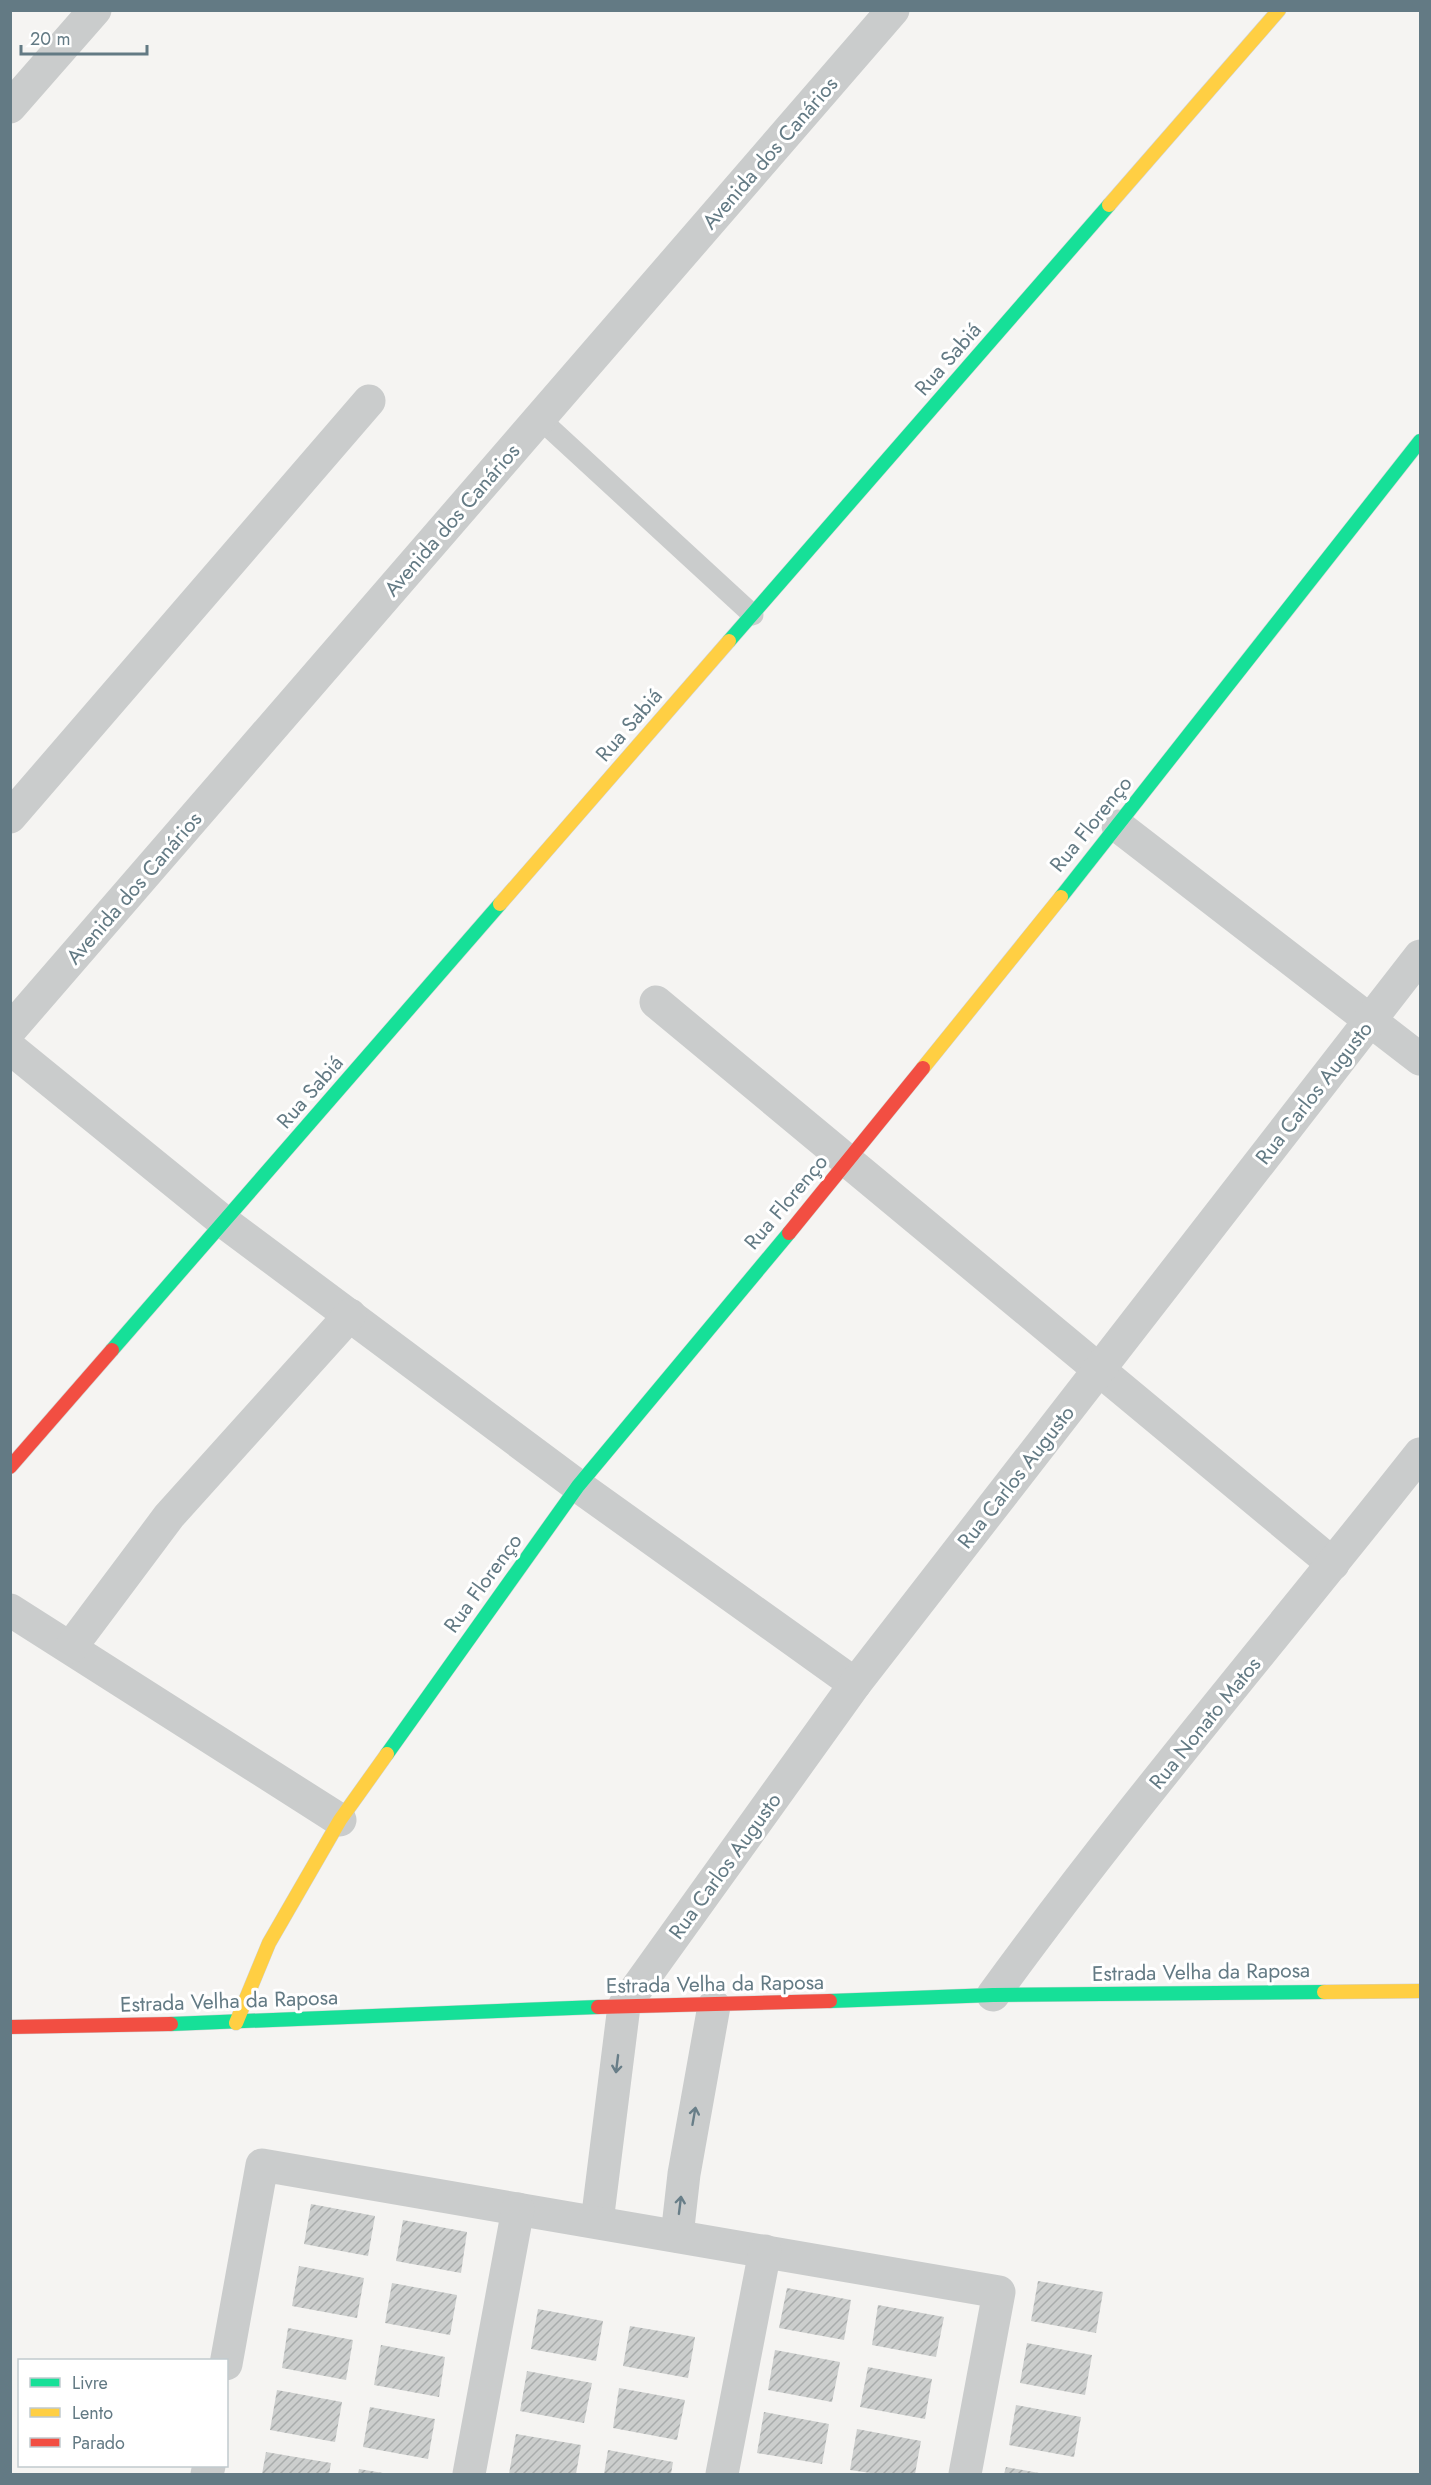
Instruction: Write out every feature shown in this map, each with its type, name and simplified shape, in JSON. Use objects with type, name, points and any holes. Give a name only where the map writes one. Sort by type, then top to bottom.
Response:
[{"type":"street","points":[[10,107],[95,10]]},
{"type":"street","name":"Avenida dos Canários","points":[[10,1030],[893,10]]},
{"type":"street","name":"Rua Sabiá","points":[[10,1467],[753,615],[1268,15]]},
{"type":"street","points":[[10,817],[369,400]]},
{"type":"street","name":"Rua Florenço","points":[[236,2024],[269,1943],[340,1820],[578,1486],[848,1161],[1118,826],[1420,441]]},
{"type":"street","points":[[1118,826],[1420,1059]]},
{"type":"street","name":"Rua Carlos Augusto","points":[[624,2006],[855,1684],[1420,956]]},
{"type":"street","points":[[656,1002],[1334,1564]]},
{"type":"street","points":[[10,1047],[224,1222],[578,1486],[855,1684]]},
{"type":"street","points":[[70,1647],[169,1516],[350,1315]]},
{"type":"street","name":"Rua Nonato Matos","points":[[993,1995],[1037,1934],[1134,1810],[1334,1564],[1420,1454]]},
{"type":"street","points":[[10,1610],[340,1820]]},
{"type":"street","name":"Estrada Velha da Raposa","points":[[10,2027],[236,2024],[624,2006],[714,2006],[993,1995],[1420,1991]]},
{"type":"street","points":[[597,2222],[624,2006]]},
{"type":"street","points":[[677,2236],[684,2174],[714,2006]]},
{"type":"street","points":[[227,2359],[262,2165],[999,2292],[965,2475]]},
{"type":"street","points":[[469,2475],[518,2209]]},
{"type":"street","points":[[722,2475],[765,2251]]},
{"type":"lane","points":[[540,419],[753,615]]},
{"type":"building","points":[[311,2204],[375,2216],[368,2256],[304,2244]]},
{"type":"building","points":[[403,2220],[467,2232],[461,2273],[396,2261]]},
{"type":"building","points":[[299,2266],[364,2278],[357,2318],[292,2306]]},
{"type":"building","points":[[1038,2281],[1103,2292],[1096,2333],[1031,2321]]},
{"type":"building","points":[[392,2283],[457,2295],[450,2335],[385,2323]]},
{"type":"building","points":[[787,2288],[851,2300],[844,2340],[779,2328]]},
{"type":"building","points":[[878,2305],[944,2317],[936,2357],[872,2345]]},
{"type":"building","points":[[538,2309],[603,2321],[596,2361],[531,2349]]},
{"type":"building","points":[[630,2326],[695,2337],[688,2378],[623,2366]]},
{"type":"building","points":[[288,2328],[353,2340],[346,2380],[282,2368]]},
{"type":"building","points":[[1027,2343],[1092,2355],[1085,2395],[1020,2383]]},
{"type":"building","points":[[381,2345],[445,2357],[439,2397],[374,2385]]},
{"type":"building","points":[[775,2350],[840,2362],[832,2402],[768,2390]]},
{"type":"building","points":[[868,2367],[932,2379],[925,2419],[860,2407]]},
{"type":"building","points":[[527,2371],[592,2383],[584,2423],[520,2411]]},
{"type":"building","points":[[619,2388],[685,2400],[677,2440],[613,2428]]},
{"type":"building","points":[[277,2390],[342,2402],[335,2442],[270,2430]]},
{"type":"building","points":[[1016,2405],[1081,2417],[1074,2457],[1009,2445]]},
{"type":"building","points":[[370,2407],[435,2419],[428,2459],[363,2447]]},
{"type":"building","points":[[764,2412],[829,2424],[822,2464],[757,2453]]},
{"type":"building","points":[[857,2429],[921,2441],[915,2474],[877,2474],[850,2470]]},
{"type":"building","points":[[516,2434],[581,2445],[576,2474],[509,2474]]},
{"type":"building","points":[[608,2450],[673,2462],[671,2474],[604,2474]]},
{"type":"building","points":[[266,2452],[331,2463],[329,2474],[262,2474]]},
{"type":"building","points":[[1006,2467],[1039,2473],[1039,2474],[1004,2474]]},
{"type":"building","points":[[359,2469],[383,2473],[383,2474],[358,2474]]},
{"type":"traffic: fast","points":[[729,641],[1109,205]]},
{"type":"traffic: fast","points":[[1061,897],[1420,441]]},
{"type":"traffic: fast","points":[[112,1350],[500,904]]},
{"type":"traffic: fast","points":[[387,1754],[578,1486],[789,1233]]},
{"type":"traffic: fast","points":[[830,2001],[993,1995],[1324,1992]]},
{"type":"traffic: fast","points":[[171,2024],[598,2007]]},
{"type":"traffic: slow","points":[[1109,205],[1279,10]]},
{"type":"traffic: slow","points":[[500,904],[729,641]]},
{"type":"traffic: slow","points":[[923,1068],[1061,897]]},
{"type":"traffic: slow","points":[[236,2023],[269,1943],[340,1820],[387,1754]]},
{"type":"traffic: slow","points":[[1324,1992],[1420,1991]]},
{"type":"traffic: jam","points":[[789,1233],[923,1068]]},
{"type":"traffic: jam","points":[[10,1467],[112,1350]]},
{"type":"traffic: jam","points":[[598,2007],[830,2001]]},
{"type":"traffic: jam","points":[[10,2027],[171,2024]]}]
